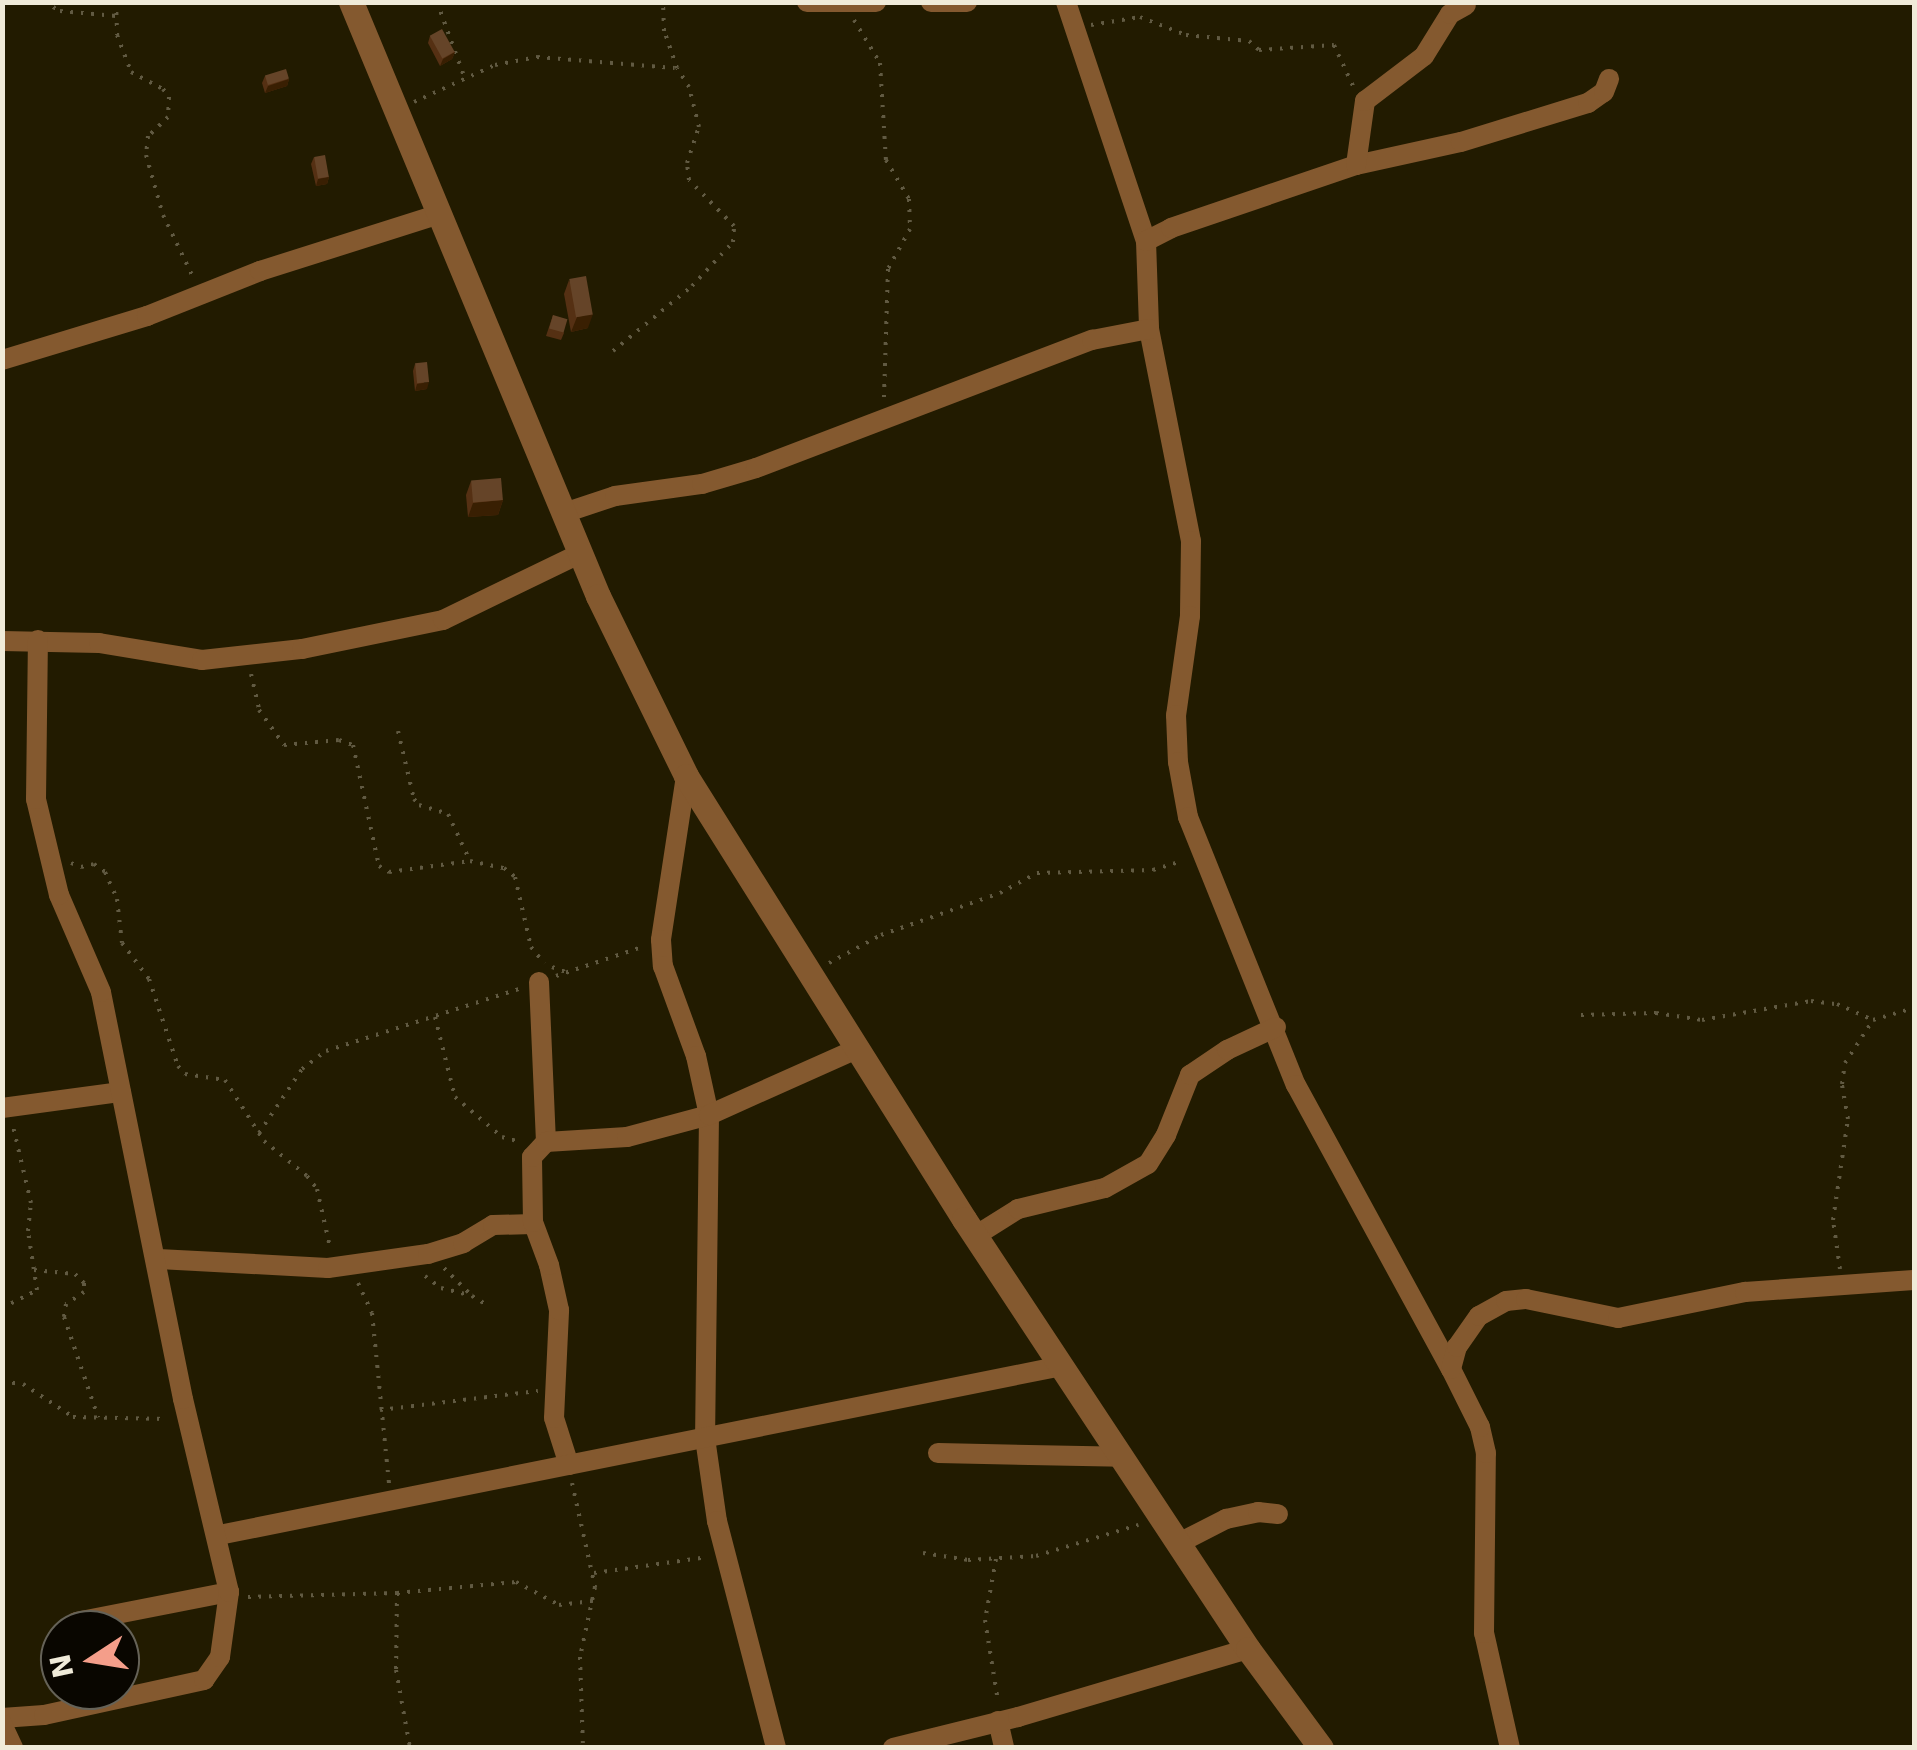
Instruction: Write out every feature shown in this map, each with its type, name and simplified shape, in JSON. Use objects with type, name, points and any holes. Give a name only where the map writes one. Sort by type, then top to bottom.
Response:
[{"type":"street","points":[[350,2],[581,553],[686,776],[854,1050],[975,1236],[1248,1649],[1320,1748]]},
{"type":"street","points":[[807,2],[876,2]]},
{"type":"street","points":[[931,2],[967,2]]},
{"type":"street","points":[[1066,2],[1118,171],[1146,241],[1149,329],[1191,540],[1190,616],[1176,715],[1178,762],[1202,854],[1276,1027],[1296,1084],[1480,1427],[1486,1453],[1484,1632],[1510,1748]]},
{"type":"street","points":[[1356,165],[1361,156],[1360,115],[1370,97],[1424,56],[1450,14],[1466,5]]},
{"type":"street","points":[[1146,241],[1171,228],[1356,165],[1461,142],[1588,103],[1604,92],[1609,79]]},
{"type":"street","points":[[2,360],[437,215]]},
{"type":"street","points":[[564,513],[615,496],[702,484],[1092,340],[1149,329]]},
{"type":"street","points":[[2,641],[98,643],[202,660],[249,657],[403,632],[443,620],[581,553]]},
{"type":"street","points":[[13,1748],[2,1721],[204,1680],[220,1657],[229,1594],[188,1422],[101,992],[59,894],[33,782],[38,640]]},
{"type":"street","points":[[686,776],[661,940],[663,966],[692,1042],[709,1115],[705,1438],[725,1553],[776,1748]]},
{"type":"street","points":[[538,982],[542,1145],[529,1174],[533,1224],[550,1265],[559,1310],[556,1432],[567,1465]]},
{"type":"street","points":[[975,1236],[1018,1209],[1105,1188],[1148,1164],[1166,1135],[1190,1075],[1227,1050],[1276,1027]]},
{"type":"street","points":[[542,1145],[627,1137],[709,1115],[854,1050]]},
{"type":"street","points":[[5,1107],[121,1092]]},
{"type":"street","points":[[158,1259],[338,1266],[433,1252],[463,1243],[493,1225],[533,1224]]},
{"type":"street","points":[[1451,1369],[1458,1348],[1478,1316],[1506,1301],[1526,1299],[1618,1318],[1746,1292],[1914,1280]]},
{"type":"street","points":[[218,1535],[1062,1366]]},
{"type":"street","points":[[938,1453],[1122,1457]]},
{"type":"street","points":[[1172,1532],[1258,1512],[1278,1514]]},
{"type":"street","points":[[140,1610],[229,1594]]},
{"type":"street","points":[[893,1748],[1248,1649]]},
{"type":"street","points":[[1000,1721],[1004,1748]]},
{"type":"path","points":[[44,2],[60,11],[116,16]]},
{"type":"path","points":[[116,2],[117,35],[130,72],[164,89],[169,97],[168,117],[148,136],[146,155],[162,215],[204,294]]},
{"type":"path","points":[[436,2],[464,79]]},
{"type":"path","points":[[613,351],[692,286],[733,242],[734,226],[689,180],[688,163],[699,127],[689,86],[677,68],[664,31],[663,2]]},
{"type":"path","points":[[849,4],[856,25],[880,63],[886,160],[908,199],[910,229],[888,269],[884,418]]},
{"type":"path","points":[[1076,28],[1140,16],[1186,35],[1249,41],[1258,50],[1334,45],[1349,82],[1370,97]]},
{"type":"path","points":[[396,110],[495,66],[538,57],[677,68]]},
{"type":"path","points":[[249,657],[254,698],[278,741],[290,746],[338,740],[352,745],[378,866],[389,872],[470,861],[495,865],[514,877],[531,947],[541,961],[566,972]]},
{"type":"path","points":[[398,731],[414,799],[419,805],[448,814],[470,861]]},
{"type":"path","points":[[809,976],[881,935],[1000,893],[1036,873],[1154,870],[1202,854]]},
{"type":"path","points":[[66,859],[75,866],[94,864],[105,872],[117,900],[122,942],[150,979],[178,1066],[185,1074],[224,1080],[258,1133],[318,1189],[338,1266],[365,1294],[372,1314],[391,1503]]},
{"type":"path","points":[[258,1133],[302,1069],[326,1051],[661,940]]},
{"type":"path","points":[[1581,1016],[1656,1013],[1702,1020],[1811,1001],[1838,1004],[1872,1020]]},
{"type":"path","points":[[1842,1283],[1833,1220],[1848,1119],[1842,1084],[1856,1042],[1872,1020],[1914,1008]]},
{"type":"path","points":[[436,1017],[455,1097],[464,1108],[502,1136],[542,1145]]},
{"type":"path","points":[[2,1308],[36,1293],[27,1176],[5,1107]]},
{"type":"path","points":[[433,1252],[472,1296]]},
{"type":"path","points":[[410,1256],[441,1288],[487,1304]]},
{"type":"path","points":[[34,1270],[75,1274],[84,1283],[84,1292],[66,1304],[64,1316],[98,1417]]},
{"type":"path","points":[[2,1382],[23,1384],[73,1417],[188,1422]]},
{"type":"path","points":[[380,1410],[555,1390]]},
{"type":"path","points":[[567,1465],[594,1573],[594,1601],[580,1657],[584,1748]]},
{"type":"path","points":[[923,1554],[996,1559],[1050,1552],[1103,1532],[1172,1532]]},
{"type":"path","points":[[594,1573],[725,1553]]},
{"type":"path","points":[[996,1559],[985,1620],[1000,1721]]},
{"type":"path","points":[[229,1594],[397,1592],[516,1582],[560,1605],[594,1601]]},
{"type":"path","points":[[397,1592],[396,1670],[410,1748]]},
{"type":"building","points":[[442,29],[455,52],[442,59],[430,36]]},
{"type":"building","points":[[286,69],[289,79],[268,85],[265,75]]},
{"type":"building","points":[[325,155],[329,177],[318,179],[314,157]]},
{"type":"building","points":[[586,276],[593,314],[576,317],[569,279]]},
{"type":"building","points":[[553,315],[567,319],[564,333],[549,328]]},
{"type":"building","points":[[427,362],[429,382],[417,383],[415,363]]},
{"type":"building","points":[[501,478],[503,500],[473,503],[471,481]]}]
